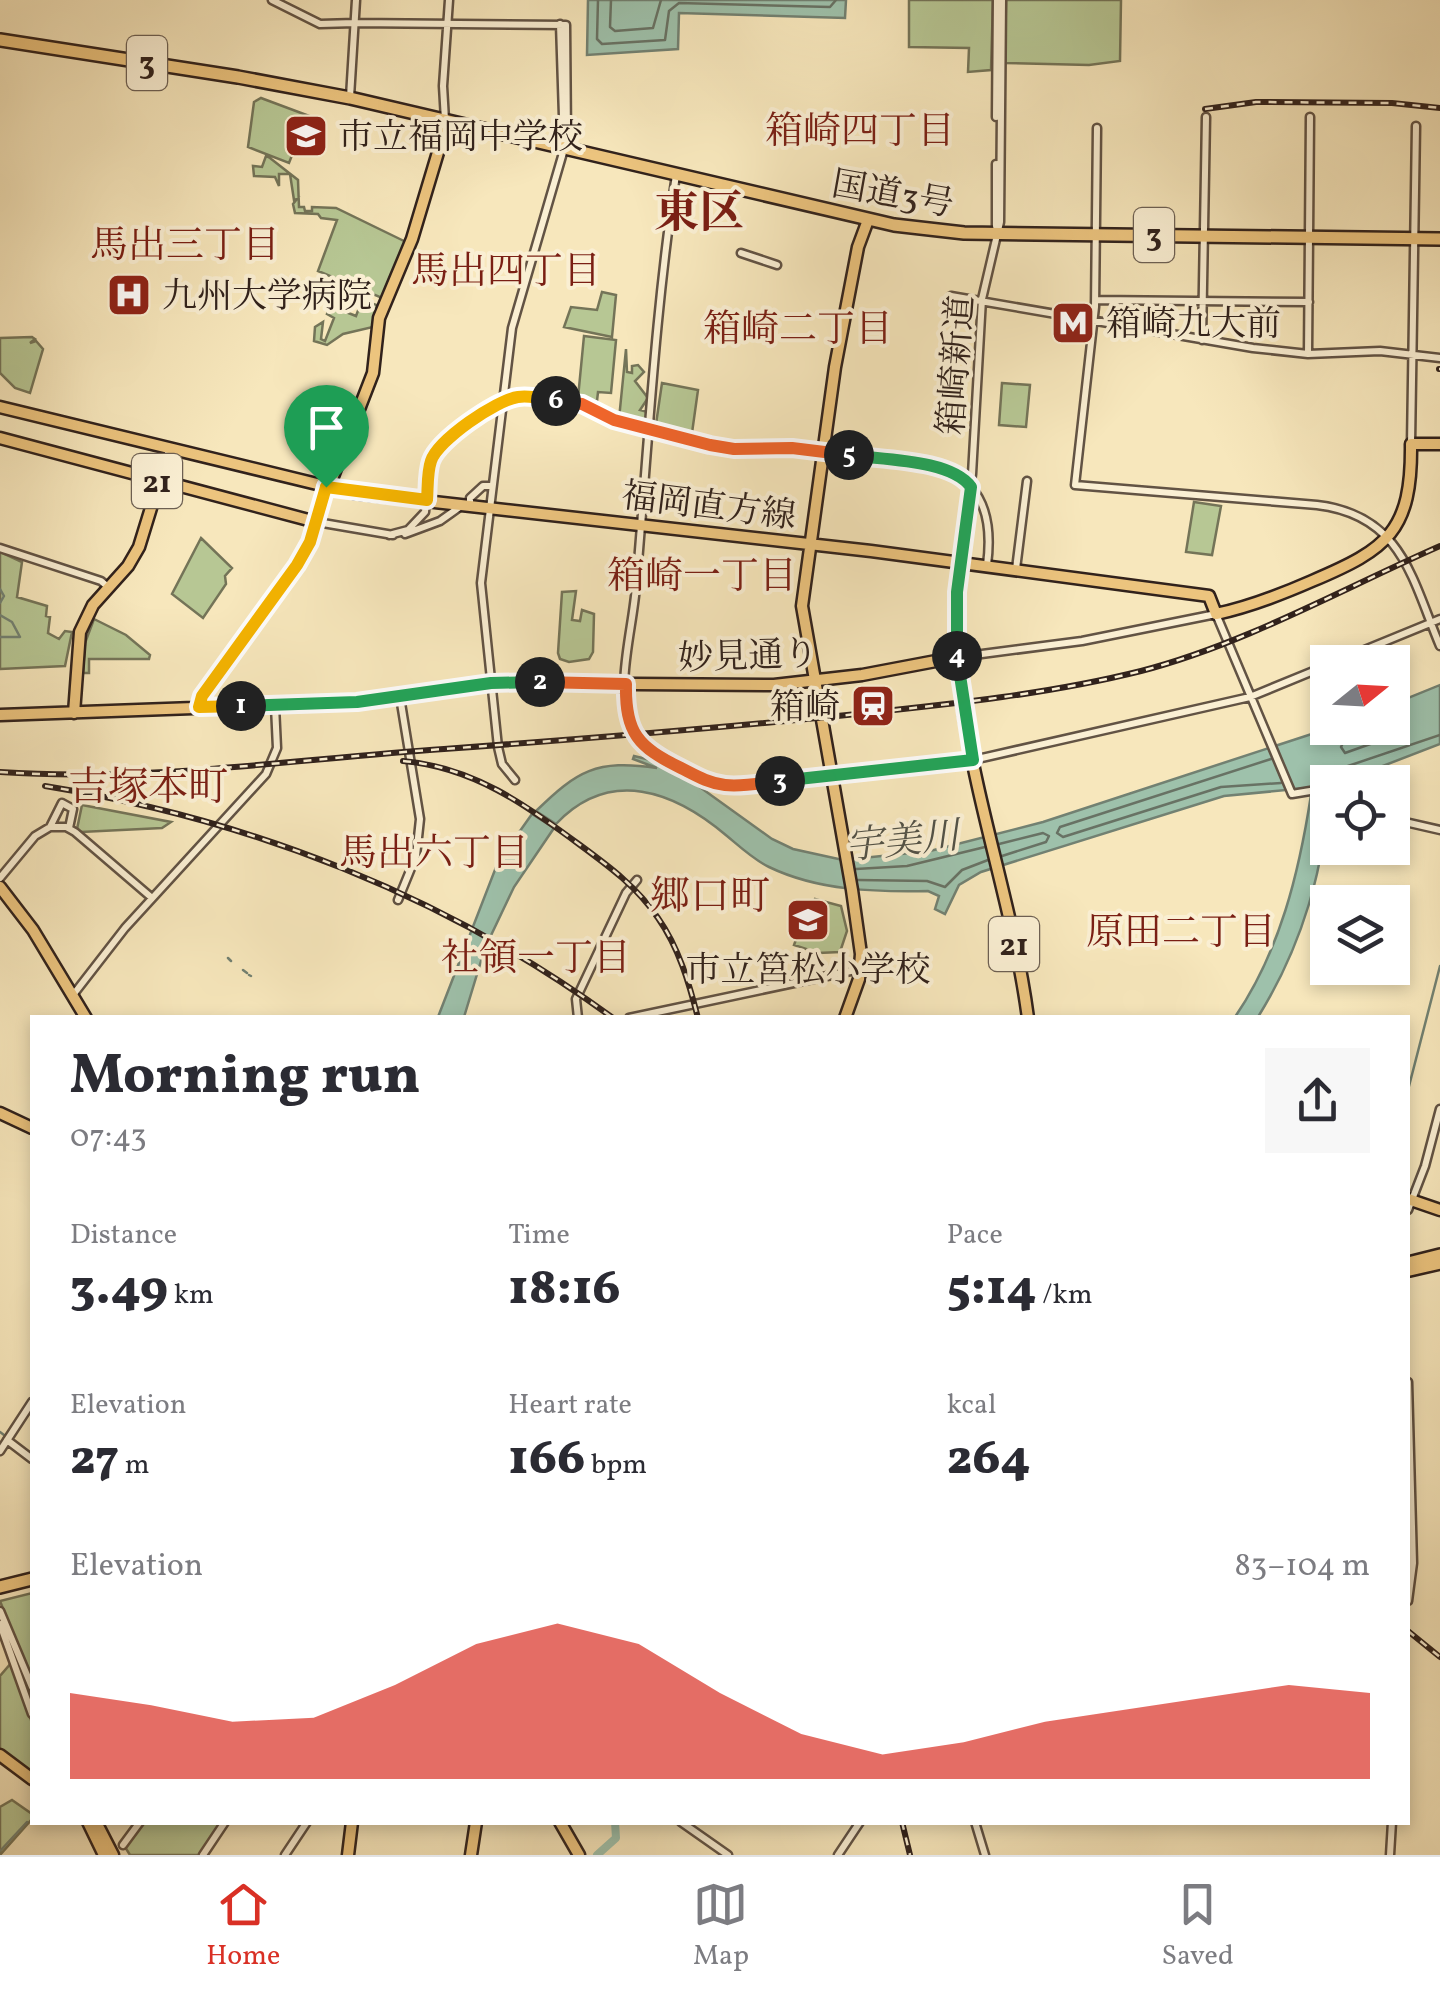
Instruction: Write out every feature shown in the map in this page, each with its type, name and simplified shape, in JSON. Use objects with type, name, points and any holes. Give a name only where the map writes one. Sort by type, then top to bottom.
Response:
[{"type":"highway","name":"国道3号","points":[[0,37],[265,75],[868,220],[964,233],[1440,239]]},
{"type":"highway","points":[[1410,1262],[1437,1257]]},
{"type":"highway","points":[[1410,1269],[1437,1257]]},
{"type":"highway","points":[[0,1587],[30,1580]]},
{"type":"highway","points":[[0,1595],[30,1588]]},
{"type":"main road","points":[[199,707],[202,696],[310,542],[326,487],[373,374],[379,318],[419,218],[446,129],[444,121]]},
{"type":"main road","points":[[846,1015],[860,969],[852,890],[802,619],[821,451],[854,264],[868,220]]},
{"type":"main road","name":"福岡直方線","points":[[0,407],[326,487],[960,562],[1209,596],[1216,614]]},
{"type":"main road","name":"21","points":[[0,438],[316,522]]},
{"type":"main road","points":[[1216,614],[1260,602],[1354,563],[1388,536],[1398,522],[1408,498],[1411,444],[1440,444]]},
{"type":"main road","points":[[74,712],[80,632],[88,613],[128,566],[139,546],[158,482]]},
{"type":"main road","name":"21","points":[[960,562],[957,657],[973,760],[1027,1015]]},
{"type":"main road","name":"妙見通り","points":[[0,716],[357,702],[491,683],[816,682],[957,657]]},
{"type":"main road","points":[[0,887],[33,930],[84,1015]]},
{"type":"main road","points":[[0,1113],[30,1127]]},
{"type":"main road","points":[[1410,1203],[1440,1210]]},
{"type":"main road","points":[[0,1755],[30,1778]]},
{"type":"main road","points":[[93,1825],[104,1855]]},
{"type":"main road","points":[[94,1825],[113,1855]]},
{"type":"main road","points":[[348,1855],[352,1825]]},
{"type":"main road","points":[[471,1855],[476,1825]]},
{"type":"main road","points":[[562,1825],[579,1855]]},
{"type":"street","points":[[272,0],[320,24],[563,24],[564,149],[512,328],[481,583],[498,747],[502,764],[515,780]]},
{"type":"street","points":[[350,98],[356,0]]},
{"type":"street","points":[[444,121],[449,0]]},
{"type":"street","name":"箱崎新道","points":[[960,562],[971,487],[982,299],[1000,222],[1000,0]]},
{"type":"street","points":[[1202,340],[1206,116]]},
{"type":"street","points":[[1308,354],[1310,117]]},
{"type":"street","points":[[1411,444],[1416,126]]},
{"type":"street","points":[[1097,128],[1095,300],[1075,484],[1332,506],[1356,514],[1388,536],[1404,557],[1440,646]]},
{"type":"street","points":[[676,175],[667,237],[635,603],[626,654],[628,722],[650,752],[704,780],[728,786],[973,760],[1250,698],[1310,673]]},
{"type":"street","points":[[741,252],[778,265]]},
{"type":"street","points":[[951,296],[1202,340],[1308,354],[1372,351],[1440,358]]},
{"type":"street","points":[[1095,300],[1309,302]]},
{"type":"street","points":[[390,535],[418,522],[427,500],[432,458],[438,448],[503,400],[525,396],[582,404],[614,420],[734,449],[821,451],[939,467],[964,477],[982,503],[990,531],[987,566]]},
{"type":"street","points":[[158,482],[169,450]]},
{"type":"street","points":[[1016,569],[1028,481]]},
{"type":"street","points":[[316,522],[390,535],[430,526],[466,505],[483,486],[492,486]]},
{"type":"street","points":[[0,548],[101,581],[108,587]]},
{"type":"street","points":[[957,657],[1082,641],[1216,614],[1290,791],[1292,794],[1310,791]]},
{"type":"street","points":[[1376,645],[1440,619]]},
{"type":"street","points":[[398,900],[416,856],[420,830],[400,697]]},
{"type":"street","points":[[73,995],[152,898],[268,772],[277,748],[275,704]]},
{"type":"street","points":[[0,878],[35,836],[50,827],[62,803],[74,808],[69,828]]},
{"type":"street","points":[[1410,823],[1440,830]]},
{"type":"street","points":[[50,827],[69,828],[152,898]]},
{"type":"street","points":[[578,1015],[576,1000],[626,892],[637,880]]},
{"type":"street","points":[[643,1015],[860,969]]},
{"type":"street","points":[[1410,1201],[1425,1166],[1440,1109]]},
{"type":"street","points":[[0,1451],[30,1405]]},
{"type":"street","points":[[7,1440],[30,1457]]},
{"type":"street","points":[[1410,1458],[1410,1589]]},
{"type":"street","points":[[0,1610],[11,1645]]},
{"type":"street","points":[[0,1624],[30,1683]]},
{"type":"street","points":[[17,1659],[30,1707]]},
{"type":"street","points":[[123,1845],[138,1825]]},
{"type":"street","points":[[204,1855],[223,1825]]},
{"type":"street","points":[[285,1855],[304,1825]]},
{"type":"street","points":[[684,1825],[728,1855]]},
{"type":"street","points":[[838,1855],[858,1825]]},
{"type":"street","points":[[976,1825],[986,1855]]},
{"type":"street","points":[[1390,1855],[1392,1825]]},
{"type":"shaded area","points":[[909,0],[993,0],[991,70],[968,72],[969,48],[909,47]]},
{"type":"shaded area","points":[[1006,0],[1121,0],[1120,61],[1089,65],[1005,63]]},
{"type":"shaded area","points":[[261,98],[312,117],[289,163],[248,147],[254,102]]},
{"type":"shaded area","points":[[266,156],[270,158],[298,180],[299,207],[305,211],[312,211],[312,207],[336,208],[408,243],[382,298],[318,271],[337,220],[295,213],[293,204],[297,199],[294,200],[290,174],[279,174],[279,186],[275,177],[254,176],[253,166],[262,167]]},
{"type":"shaded area","points":[[602,292],[616,295],[612,337],[564,327],[571,307],[597,310]]},
{"type":"shaded area","points":[[362,300],[382,307],[373,327],[343,334],[327,345],[314,341],[315,327],[323,322],[321,339],[325,341],[334,318],[327,314],[329,310],[336,308],[356,316]]},
{"type":"shaded area","points":[[584,336],[616,340],[611,393],[598,392],[597,401],[578,398]]},
{"type":"shaded area","points":[[0,338],[35,339],[30,343],[36,341],[43,349],[30,393],[15,388],[0,373]]},
{"type":"shaded area","points":[[626,349],[627,372],[632,373],[632,366],[638,365],[644,372],[635,381],[648,398],[640,410],[648,412],[647,424],[619,419]]},
{"type":"shaded area","points":[[662,383],[698,390],[692,433],[656,424]]},
{"type":"shaded area","points":[[1002,383],[1030,385],[1026,427],[999,425]]},
{"type":"shaded area","points":[[1194,502],[1221,506],[1212,555],[1186,552]]},
{"type":"shaded area","points":[[201,538],[232,568],[203,618],[172,594]]},
{"type":"shaded area","points":[[0,552],[22,562],[17,597],[47,606],[48,633],[59,639],[65,631],[72,632],[65,666],[0,669]]},
{"type":"shaded area","points":[[576,591],[572,620],[580,621],[582,610],[594,614],[593,652],[589,659],[569,662],[560,659],[558,653],[562,592]]},
{"type":"shaded area","points":[[94,619],[126,635],[150,655],[149,659],[89,659],[89,673],[83,673],[85,643]]},
{"type":"shaded area","points":[[82,805],[171,822],[162,828],[81,832],[77,829]]},
{"type":"shaded area","points":[[815,899],[841,906],[847,931],[840,952],[818,953],[794,945]]},
{"type":"shaded area","points":[[30,1594],[30,1677],[0,1601]]},
{"type":"shaded area","points":[[12,1662],[30,1717],[30,1774],[0,1752],[0,1676]]},
{"type":"shaded area","points":[[12,1800],[30,1813],[30,1821],[0,1855],[0,1807]]},
{"type":"shaded area","points":[[142,1825],[221,1825],[201,1855],[130,1855],[125,1847]]},
{"type":"water","points":[[588,0],[846,0],[845,18],[679,13],[678,49],[587,55]]},
{"type":"water","points":[[1440,685],[1440,744],[1385,765],[1310,765],[1310,793],[1307,788],[1224,796],[981,872],[959,885],[945,914],[935,909],[939,896],[928,891],[847,888],[788,875],[758,861],[707,820],[664,797],[620,791],[598,796],[577,806],[556,824],[536,811],[564,786],[589,771],[618,765],[657,768],[633,759],[634,756],[659,762],[683,775],[772,839],[793,849],[843,860],[930,851],[1043,822],[1310,735],[1310,745],[1410,745],[1410,697]]},
{"type":"water","points":[[1310,801],[1310,865],[1319,865],[1314,885],[1310,885],[1310,901],[1299,934],[1259,1015],[1236,1015],[1276,938],[1294,882]]},
{"type":"water","points":[[532,814],[554,828],[514,887],[485,948],[465,1015],[439,1015],[498,862]]},
{"type":"waterway","points":[[0,589],[4,596],[0,603]]},
{"type":"waterway","points":[[0,615],[12,622],[20,637],[0,637]]},
{"type":"waterway","points":[[228,958],[231,961]]},
{"type":"waterway","points":[[1410,1082],[1440,966]]},
{"type":"waterway","points":[[243,970],[247,973]]},
{"type":"waterway","points":[[0,1432],[4,1435]]},
{"type":"waterway","points":[[22,1447],[30,1453]]},
{"type":"waterway","points":[[0,1851],[27,1822]]},
{"type":"waterway","points":[[597,1855],[616,1838],[615,1825]]},
{"type":"railway","points":[[1205,109],[1256,102],[1392,103],[1440,108]]},
{"type":"railway","points":[[0,772],[111,774],[222,768],[754,724],[1036,692],[1180,660],[1293,614],[1440,546]]},
{"type":"railway","points":[[403,761],[453,771],[498,790],[560,830],[622,878],[650,907],[672,941],[697,1015]]},
{"type":"railway","points":[[45,786],[196,819],[342,868],[482,934],[609,1015]]},
{"type":"railway","points":[[1410,1633],[1440,1657]]},
{"type":"railway","points":[[903,1825],[910,1855]]},
{"type":"place","name":"市立福岡中学校","points":[[306,136]]},
{"type":"place","name":"九州大学病院","points":[[129,295]]},
{"type":"place","name":"箱崎九大前","points":[[1073,323]]},
{"type":"place","name":"箱崎","points":[[873,706]]},
{"type":"place","name":"市立筥松小学校","points":[[808,920]]},
{"type":"district","name":"箱崎四丁目","points":[[860,130]]},
{"type":"district","name":"東区","points":[[699,211]]},
{"type":"district","name":"馬出三丁目","points":[[185,244]]},
{"type":"district","name":"馬出四丁目","points":[[506,270]]},
{"type":"district","name":"箱崎二丁目","points":[[798,328]]},
{"type":"district","name":"箱崎一丁目","points":[[702,575]]},
{"type":"district","name":"吉塚本町","points":[[148,786]]},
{"type":"district","name":"馬出六丁目","points":[[434,852]]},
{"type":"district","name":"郷口町","points":[[710,895]]},
{"type":"district","name":"原田二丁目","points":[[1181,931]]},
{"type":"district","name":"社領一丁目","points":[[536,957]]},
{"type":"route","points":[[525,396],[582,404],[614,420],[710,445],[734,449],[792,448],[939,467],[964,477],[971,487],[958,578],[957,657],[973,760],[747,785],[716,784],[666,761],[641,743],[628,722],[626,684],[491,683],[357,702],[199,707],[202,696],[297,565],[310,542],[326,487],[427,500],[429,470],[438,448],[503,400],[525,396]]},
{"type":"water label","name":"宇美川","points":[[902,840]]}]
